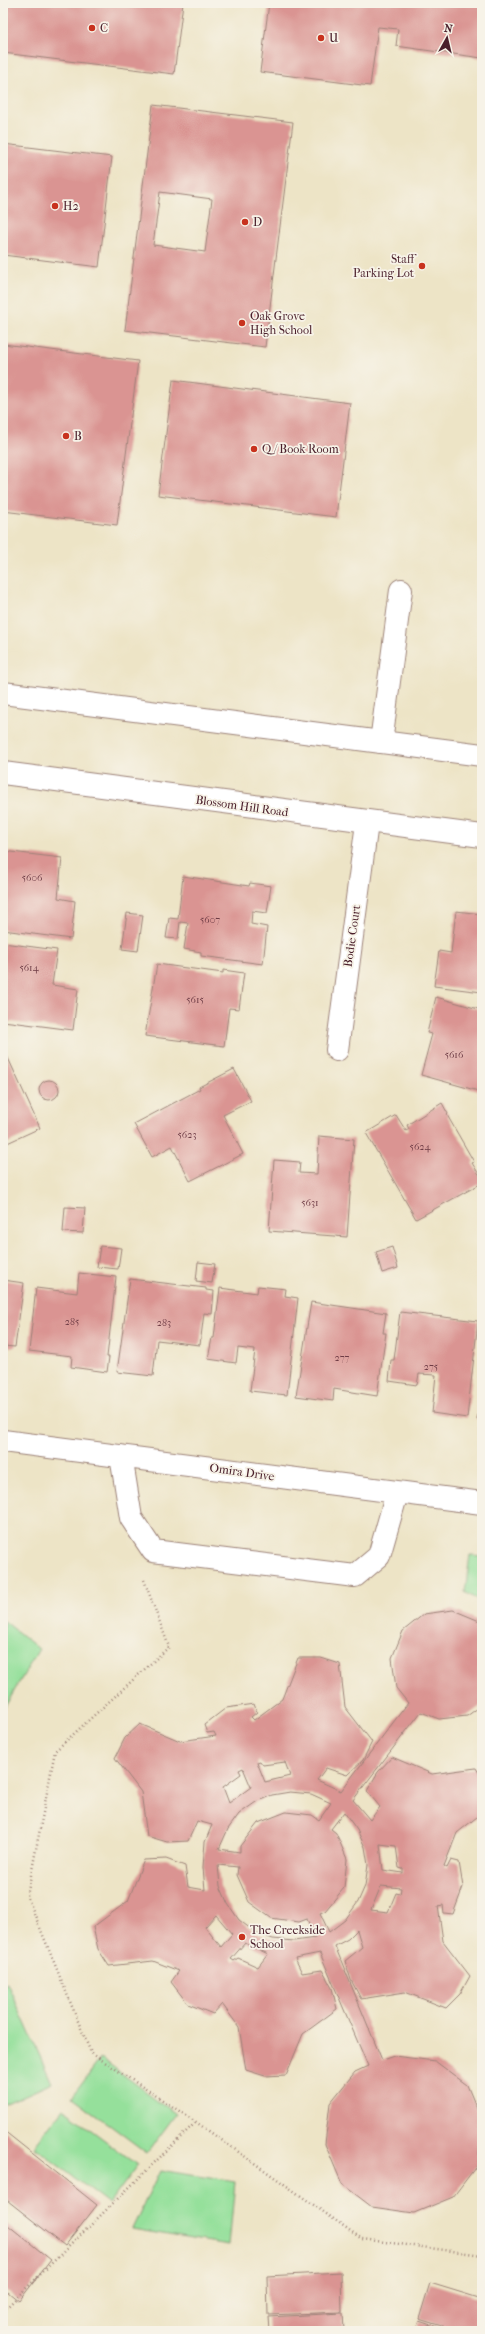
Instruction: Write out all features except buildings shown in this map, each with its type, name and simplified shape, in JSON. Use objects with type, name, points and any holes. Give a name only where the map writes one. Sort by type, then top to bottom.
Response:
[{"type":"main road","points":[[381,742],[401,590]]},
{"type":"main road","points":[[3,693],[482,756]]},
{"type":"main road","name":"Blossom Hill Road","points":[[3,773],[482,836]]},
{"type":"main road","name":"Bodie Court","points":[[337,1050],[367,822]]},
{"type":"main road","name":"Omira Drive","points":[[3,1441],[482,1503]]},
{"type":"main road","points":[[121,1456],[131,1518],[153,1551],[354,1576],[379,1556],[397,1493]]},
{"type":"path","points":[[142,1573],[169,1647],[55,1751],[27,1896],[91,2053],[196,2122],[362,2239],[482,2255]]},
{"type":"path","points":[[3,2311],[196,2122]]},
{"type":"green space","points":[[470,1555],[482,1556],[482,1603],[465,1592]]},
{"type":"green space","points":[[3,1620],[39,1649],[3,1710]]},
{"type":"green space","points":[[7,1983],[52,2083],[3,2105],[3,1985]]},
{"type":"green space","points":[[101,2058],[176,2114],[147,2153],[72,2097]]},
{"type":"green space","points":[[63,2109],[138,2165],[109,2204],[34,2147]]},
{"type":"green space","points":[[160,2170],[235,2182],[229,2245],[132,2229]]},
{"type":"place","name":"C","points":[[92,28]]},
{"type":"place","name":"U","points":[[321,38]]},
{"type":"place","name":"H2","points":[[55,206]]},
{"type":"place","name":"D","points":[[245,222]]},
{"type":"place","name":"Staff Parking Lot","points":[[422,266]]},
{"type":"place","name":"Oak Grove High School","points":[[242,323]]},
{"type":"place","name":"B","points":[[66,436]]},
{"type":"place","name":"Q / Book Room","points":[[254,449]]},
{"type":"place","name":"The Creekside School","points":[[242,1937]]}]
